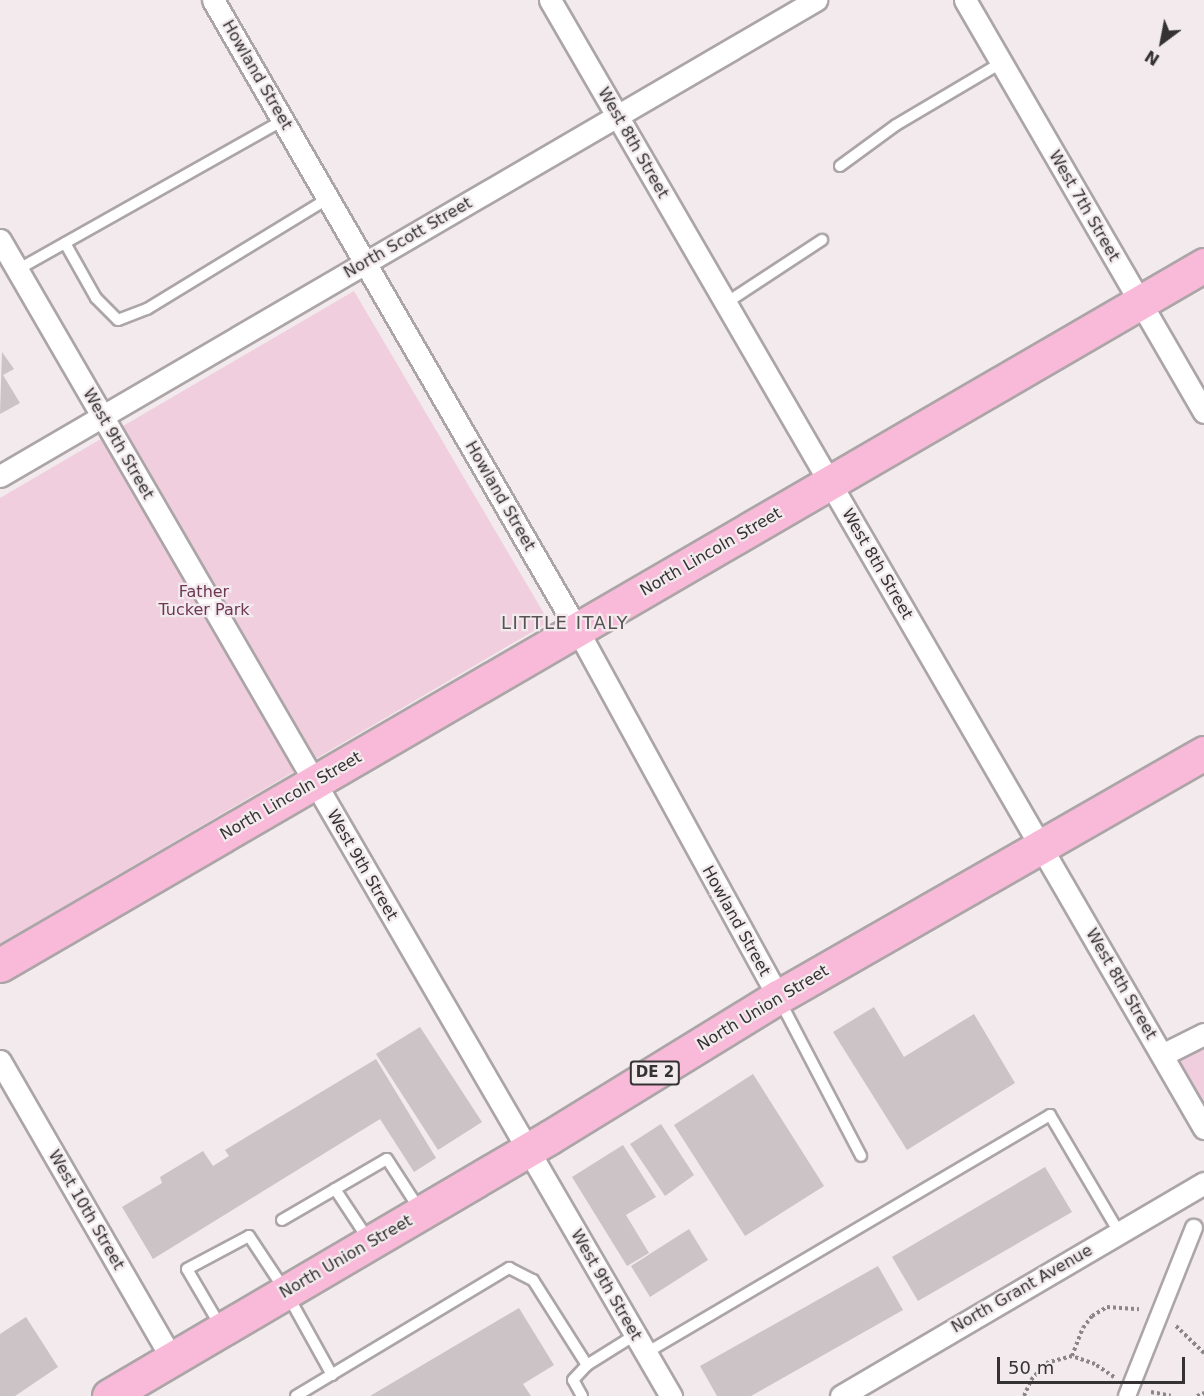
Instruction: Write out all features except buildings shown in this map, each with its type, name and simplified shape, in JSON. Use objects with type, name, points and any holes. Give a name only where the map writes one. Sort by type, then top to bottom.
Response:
[{"type":"main road","name":"North Lincoln Street","points":[[0,965],[1204,265]]},
{"type":"main road","name":"North Union Street","points":[[109,1396],[528,1150],[778,997],[1042,848],[1204,753]]},
{"type":"street","name":"Howland Street","points":[[213,0],[367,262],[578,631],[778,997]]},
{"type":"street","name":"West 8th Street","points":[[550,0],[1204,1128]]},
{"type":"street","name":"North Scott Street","points":[[0,476],[816,0]]},
{"type":"street","name":"West 7th Street","points":[[964,0],[1204,412]]},
{"type":"street","name":"West 9th Street","points":[[0,240],[671,1396]]},
{"type":"street","points":[[1162,1055],[1204,1034]]},
{"type":"street","name":"West 10th Street","points":[[0,1061],[172,1359]]},
{"type":"street","name":"North Grant Avenue","points":[[841,1396],[1204,1183]]},
{"type":"street","points":[[1129,1390],[1194,1228]]},
{"type":"lane","points":[[840,166],[896,125],[1001,63]]},
{"type":"lane","points":[[17,270],[284,120]]},
{"type":"lane","points":[[65,243],[96,298],[118,320],[147,309],[329,198]]},
{"type":"lane","points":[[726,303],[822,240]]},
{"type":"lane","points":[[778,997],[861,1156]]},
{"type":"lane","points":[[646,1353],[1050,1115],[1119,1232]]},
{"type":"lane","points":[[282,1220],[387,1159],[422,1212]]},
{"type":"lane","points":[[335,1189],[371,1242]]},
{"type":"lane","points":[[222,1329],[187,1269],[249,1236],[286,1292],[332,1375]]},
{"type":"lane","points":[[296,1396],[509,1268],[533,1280],[587,1365]]},
{"type":"lane","points":[[582,1396],[573,1380],[587,1365],[635,1335]]},
{"type":"path","points":[[1072,1356],[1083,1328],[1092,1316],[1107,1307],[1140,1310],[1158,1316],[1183,1331],[1204,1353]]},
{"type":"path","points":[[1024,1396],[1031,1380],[1046,1363],[1072,1356],[1095,1364],[1129,1390]]},
{"type":"path","points":[[1197,1396],[1204,1393]]},
{"type":"green space","name":"Father Tucker Park","points":[[354,291],[549,622],[0,944],[0,498]]},
{"type":"green space","points":[[1204,1034],[1204,1128],[1162,1055]]},
{"type":"district","name":"LITTLE ITALY","points":[[565,623]]}]
